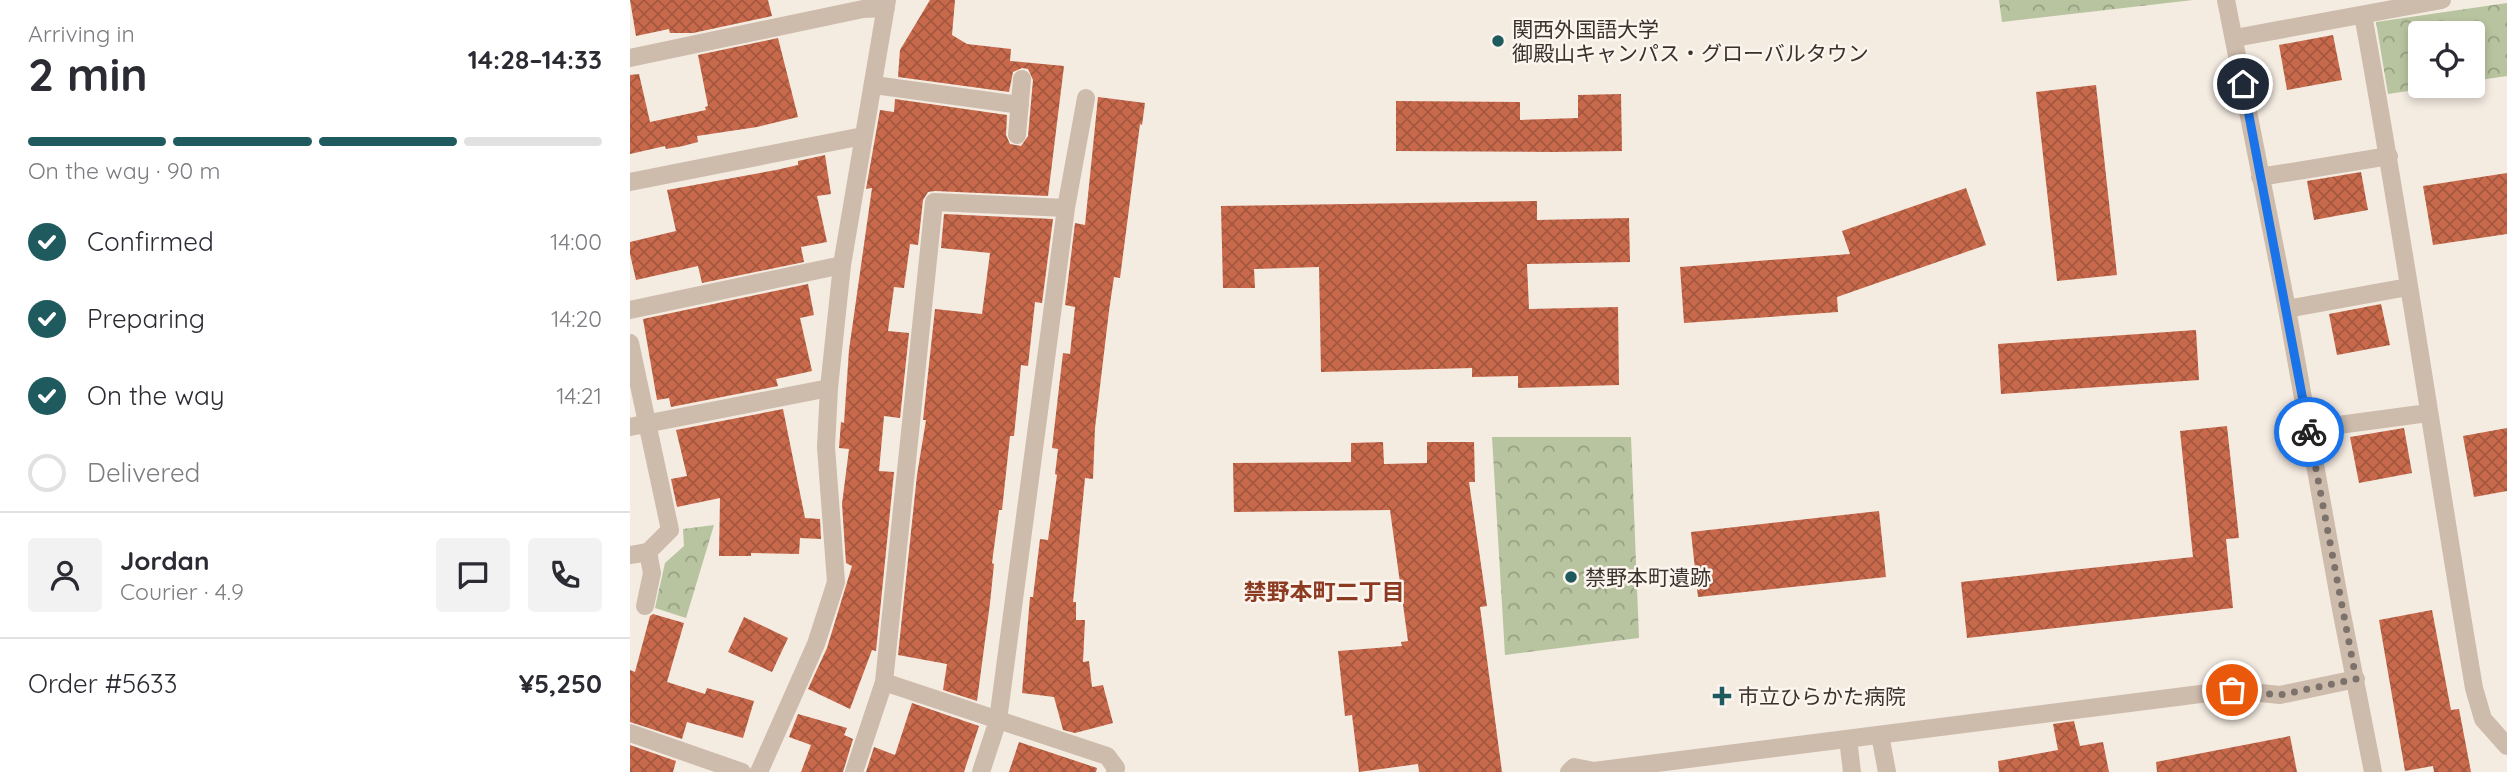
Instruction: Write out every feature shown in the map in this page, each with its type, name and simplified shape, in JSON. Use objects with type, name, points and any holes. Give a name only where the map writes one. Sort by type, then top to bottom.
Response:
[{"type":"street","points":[[2226,0],[2287,309],[2373,772]]},
{"type":"street","points":[[2235,38],[2442,0]]},
{"type":"street","points":[[630,58],[887,4],[842,265],[829,388],[826,447],[836,582],[816,645],[760,772]]},
{"type":"street","points":[[2363,15],[2389,156],[2474,688],[2483,719],[2507,746]]},
{"type":"street","points":[[1017,135],[1022,79]]},
{"type":"street","points":[[874,85],[1020,105]]},
{"type":"street","points":[[981,772],[998,720],[1066,208],[1086,98]]},
{"type":"street","points":[[630,182],[863,136]]},
{"type":"street","points":[[2260,177],[2389,156]]},
{"type":"street","points":[[854,772],[884,682],[934,202],[1066,208]]},
{"type":"street","points":[[630,310],[842,265]]},
{"type":"street","points":[[2287,309],[2408,287]]},
{"type":"street","points":[[630,343],[639,426],[670,530],[639,554],[652,573],[645,606]]},
{"type":"street","points":[[639,426],[829,388]]},
{"type":"street","points":[[2309,429],[2428,413]]},
{"type":"street","points":[[1569,772],[1574,767],[1594,771],[2232,690],[2280,695],[2356,679]]},
{"type":"street","points":[[884,682],[1107,756],[1116,768],[1115,772]]},
{"type":"street","points":[[630,733],[742,772]]},
{"type":"street","points":[[1881,735],[1887,772]]},
{"type":"street","points":[[1848,739],[1852,772]]},
{"type":"green space","points":[[1999,0],[2193,0],[2002,22]]},
{"type":"green space","points":[[2507,3],[2507,76],[2485,79],[2485,21],[2408,21],[2408,91],[2388,94],[2376,22]]},
{"type":"green space","points":[[1492,437],[1631,437],[1639,638],[1505,655]]},
{"type":"green space","points":[[714,525],[686,618],[655,608],[665,563],[684,546],[683,529]]},
{"type":"building","points":[[630,0],[768,0],[772,16],[693,33],[670,33],[669,29],[636,36]]},
{"type":"building","points":[[930,0],[955,0],[952,35],[967,44],[1011,49],[1010,61],[1064,66],[1048,196],[928,192],[923,200],[918,245],[910,244],[904,288],[894,287],[888,331],[909,333],[900,418],[884,416],[879,471],[894,472],[876,651],[872,650],[850,709],[808,689],[827,648],[852,566],[846,563],[842,504],[849,449],[839,448],[841,422],[844,423],[849,350],[872,188],[866,189],[880,110],[894,112],[895,99],[1007,115],[1006,135],[1010,144],[1021,146],[1028,136],[1033,80],[1028,69],[1022,68],[1013,72],[1009,92],[898,77],[900,50]]},
{"type":"building","points":[[2333,35],[2342,80],[2287,90],[2279,45]]},
{"type":"building","points":[[778,38],[798,117],[757,127],[697,136],[698,142],[683,146],[666,149],[665,146],[630,154],[630,75],[639,74],[650,122],[706,110],[705,107],[708,106],[698,55]]},
{"type":"building","points":[[2096,85],[2117,275],[2057,281],[2036,92]]},
{"type":"building","points":[[1621,94],[1622,151],[1396,151],[1396,101],[1520,102],[1520,120],[1578,118],[1578,95]]},
{"type":"building","points":[[1098,97],[1145,103],[1120,278],[1114,277],[1109,311],[1095,428],[1093,479],[1085,478],[1073,602],[1076,602],[1076,620],[1085,620],[1083,662],[1089,661],[1092,687],[1103,685],[1113,723],[1075,733],[1063,730],[1054,697],[1022,693],[1030,597],[1033,597],[1040,539],[1048,540],[1057,475],[1058,449],[1052,448],[1063,353],[1070,354],[1075,307],[1065,305],[1075,223],[1085,225]]},
{"type":"building","points":[[825,155],[831,194],[817,196],[827,242],[801,247],[804,262],[702,283],[698,266],[636,280],[630,242],[676,231],[667,190],[776,170],[798,165],[798,161]]},
{"type":"building","points":[[2361,172],[2368,210],[2314,220],[2307,181]]},
{"type":"building","points":[[2507,173],[2507,234],[2433,245],[2423,186]]},
{"type":"building","points":[[1966,188],[1986,245],[1837,297],[1838,312],[1684,323],[1680,267],[1850,254],[1842,231]]},
{"type":"building","points":[[1537,201],[1537,220],[1629,218],[1630,262],[1527,264],[1529,309],[1618,307],[1619,385],[1518,388],[1518,376],[1472,377],[1472,368],[1321,372],[1319,267],[1254,269],[1255,288],[1223,288],[1221,206]]},
{"type":"building","points":[[944,214],[1053,219],[1042,303],[1035,302],[1028,366],[1021,365],[1014,436],[1010,436],[1002,510],[999,510],[992,563],[990,603],[977,701],[943,690],[947,664],[898,655],[917,475],[926,420],[923,420],[935,309],[982,314],[990,253],[941,248]]},
{"type":"building","points":[[808,284],[814,315],[800,318],[812,371],[776,379],[778,386],[671,407],[669,398],[657,400],[643,319]]},
{"type":"building","points":[[2381,304],[2390,345],[2337,355],[2329,314]]},
{"type":"building","points":[[2196,330],[2199,380],[2001,394],[1998,344]]},
{"type":"building","points":[[783,409],[805,518],[820,519],[821,539],[800,538],[799,554],[751,553],[751,556],[719,556],[720,498],[677,507],[671,479],[687,476],[676,430]]},
{"type":"building","points":[[2227,426],[2239,538],[2226,539],[2233,608],[1967,638],[1961,582],[2193,557],[2180,431]]},
{"type":"building","points":[[2404,428],[2412,473],[2359,483],[2350,437]]},
{"type":"building","points":[[2507,428],[2507,491],[2474,497],[2463,436]]},
{"type":"building","points":[[1383,442],[1384,464],[1427,463],[1427,442],[1474,442],[1475,482],[1469,482],[1487,606],[1480,607],[1502,772],[1419,772],[1418,764],[1359,772],[1352,715],[1345,716],[1338,651],[1402,646],[1401,642],[1408,641],[1390,510],[1234,512],[1233,463],[1351,462],[1351,443]]},
{"type":"building","points":[[1879,511],[1886,577],[1698,597],[1691,532]]},
{"type":"building","points":[[2432,610],[2451,710],[2459,709],[2471,772],[2434,772],[2433,766],[2405,771],[2379,620]]},
{"type":"building","points":[[653,614],[684,623],[667,682],[705,694],[707,688],[754,701],[743,738],[687,722],[682,739],[630,722],[630,670],[635,672],[650,616]]},
{"type":"building","points":[[744,617],[788,638],[772,672],[728,652]]},
{"type":"building","points":[[912,703],[979,726],[964,772],[866,772],[874,747],[895,755]]},
{"type":"building","points":[[798,714],[847,728],[844,735],[853,739],[843,772],[801,772],[811,745],[789,737]]},
{"type":"building","points":[[2074,721],[2080,746],[2103,742],[2109,772],[1999,772],[1998,761],[2058,750],[2053,724]]},
{"type":"building","points":[[2290,736],[2297,772],[2157,772],[2156,762]]},
{"type":"building","points":[[1019,742],[1097,768],[1096,772],[1009,772]]},
{"type":"building","points":[[630,745],[676,761],[673,772],[630,772]]},
{"type":"way so far","points":[[2232,690],[2280,695],[2356,679],[2309,432]]},
{"type":"place","name":"関西外国語大学 御殿山キャンパス・グローバルタウン","points":[[1498,41]]},
{"type":"place","name":"禁野本町遺跡","points":[[1571,577]]},
{"type":"place","name":"市立ひらかた病院","points":[[1722,696]]},
{"type":"district","name":"禁野本町二丁目","points":[[1324,591]]},
{"type":"route","points":[[2243,84],[2309,432]]}]
